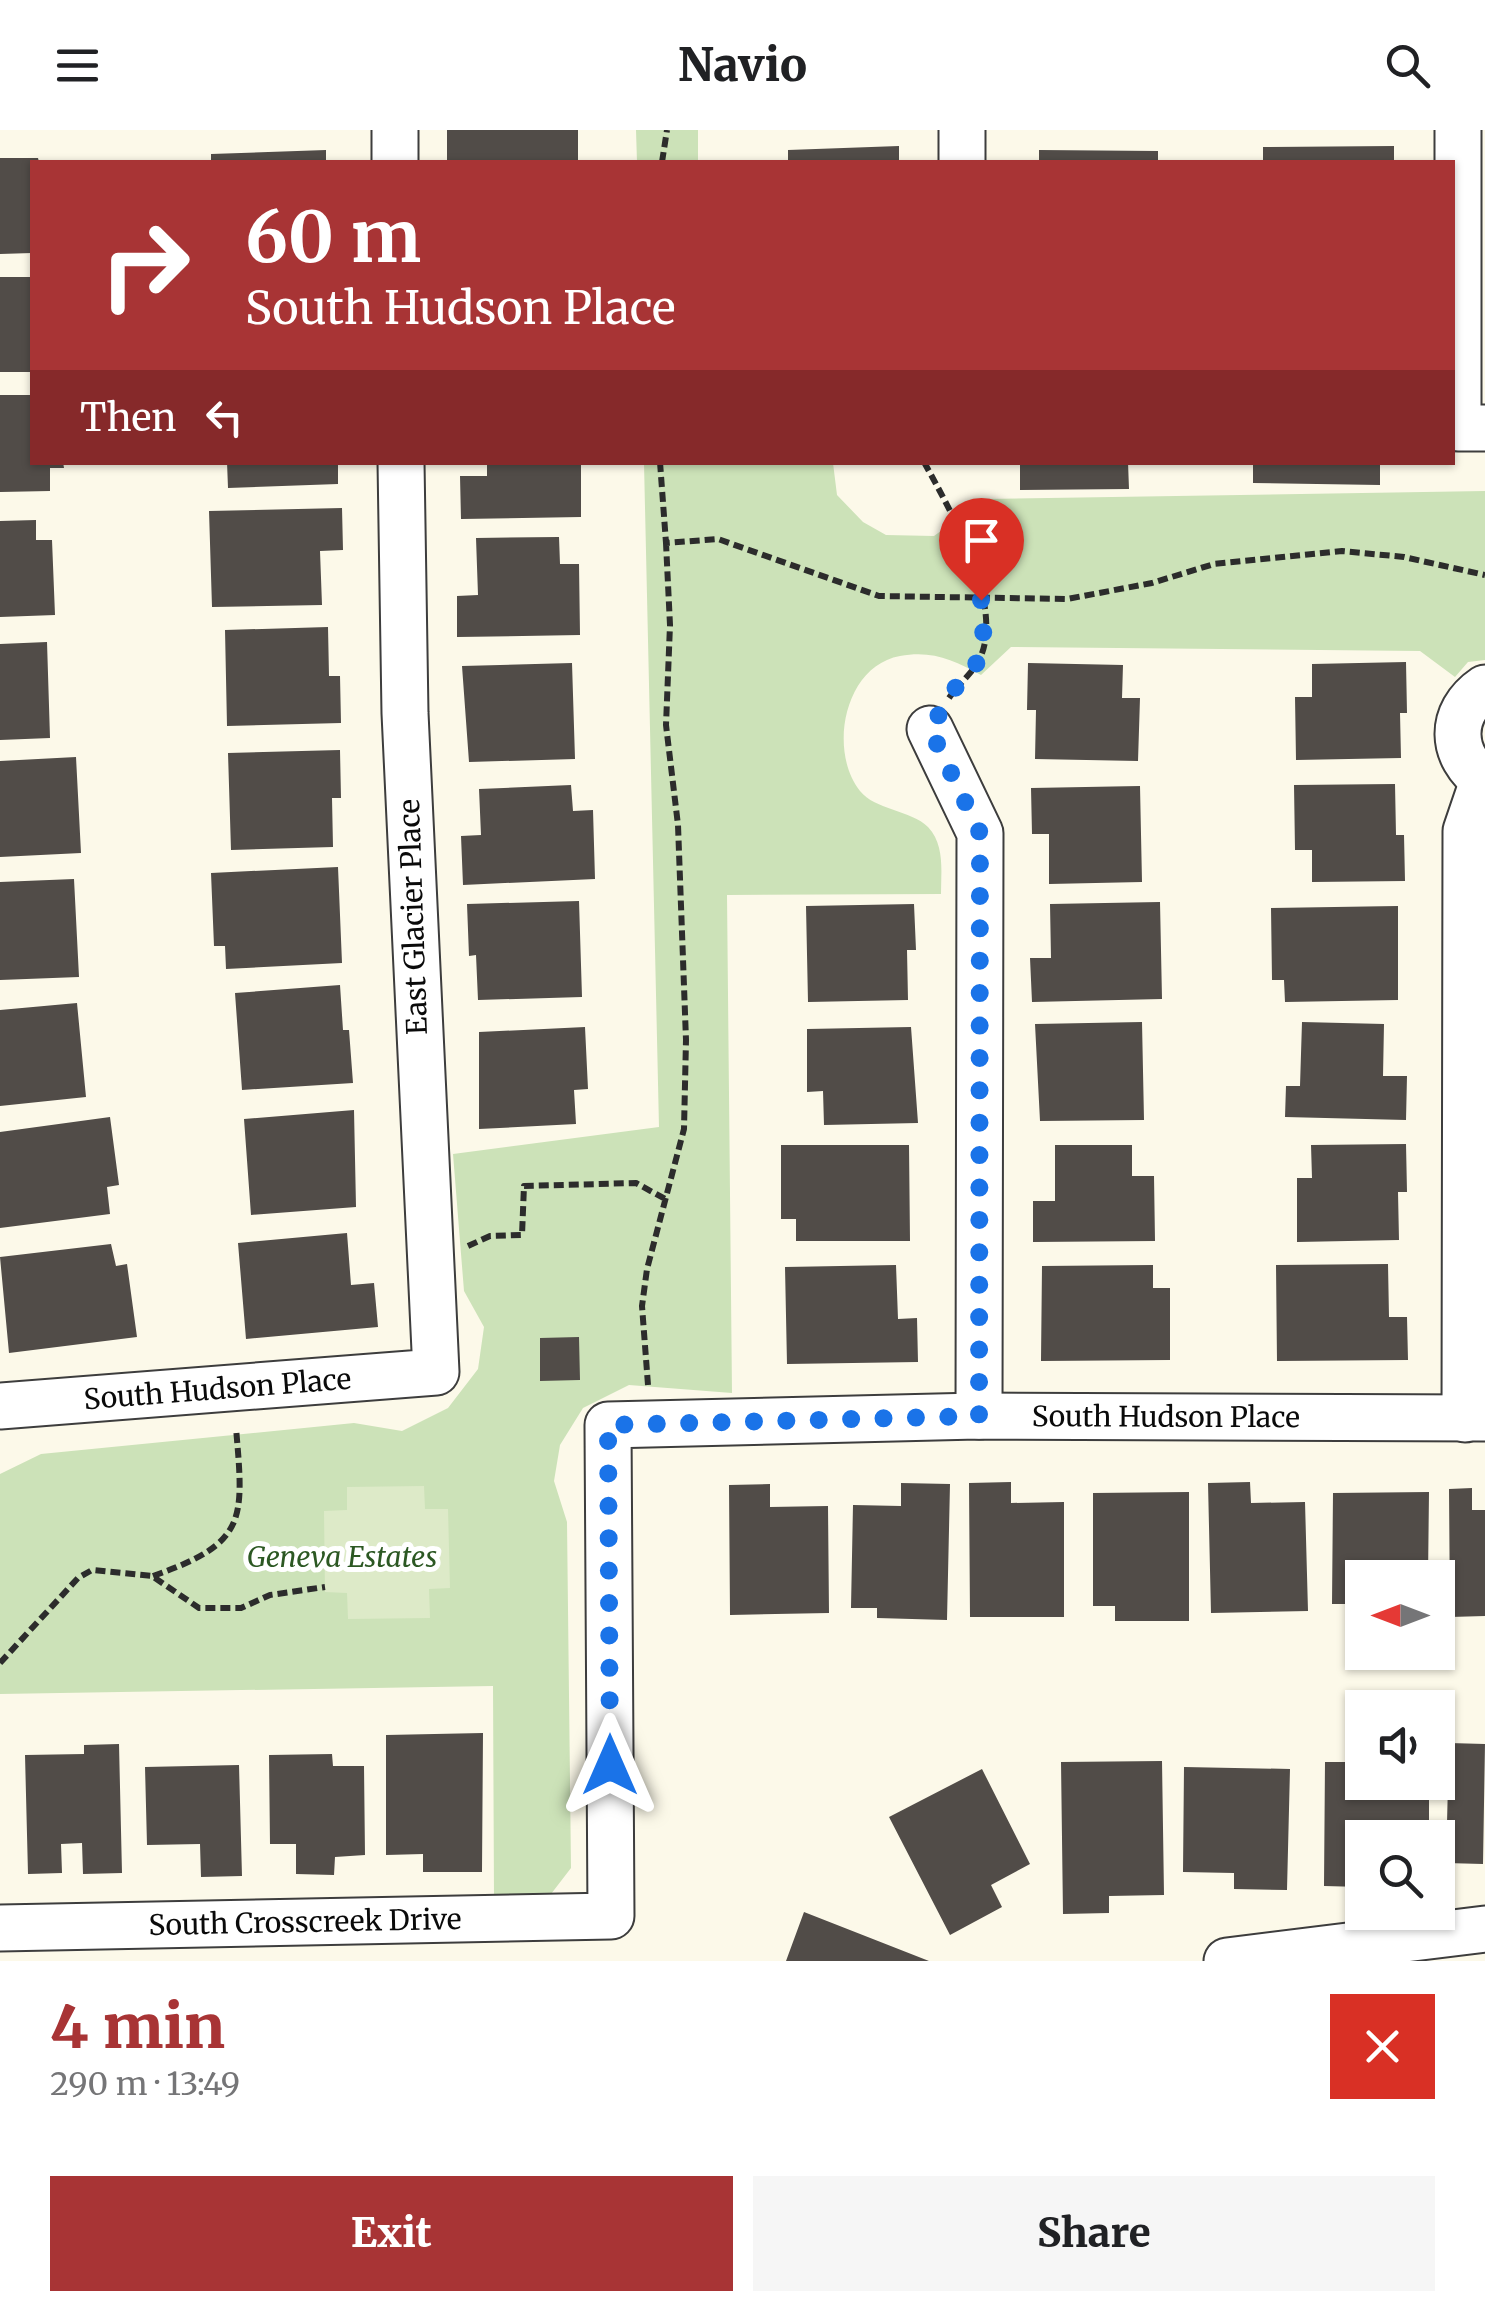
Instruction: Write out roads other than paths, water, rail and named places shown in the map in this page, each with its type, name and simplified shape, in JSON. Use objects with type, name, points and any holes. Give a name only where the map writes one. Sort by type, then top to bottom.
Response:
[{"type":"street","points":[[395,130],[396,160]]},
{"type":"street","points":[[962,130],[962,160]]},
{"type":"street","points":[[1458,130],[1472,428]]},
{"type":"street","name":"East Glacier Place","points":[[400,465],[405,713],[436,1372]]},
{"type":"street","points":[[1475,1418],[1466,831],[1484,781],[1467,766],[1459,749],[1457,727],[1464,707],[1485,688]]},
{"type":"street","points":[[930,729],[980,833],[979,1416]]},
{"type":"street","name":"South Hudson Place","points":[[0,1406],[436,1372]]},
{"type":"street","name":"South Hudson Place","points":[[612,1916],[629,1425],[979,1416],[1475,1418]]},
{"type":"street","name":"South Crosscreek Drive","points":[[0,1928],[612,1916]]},
{"type":"street","points":[[1227,1961],[1478,1940]]},
{"type":"park label","name":"Geneva Estates","points":[[342,1557]]}]
